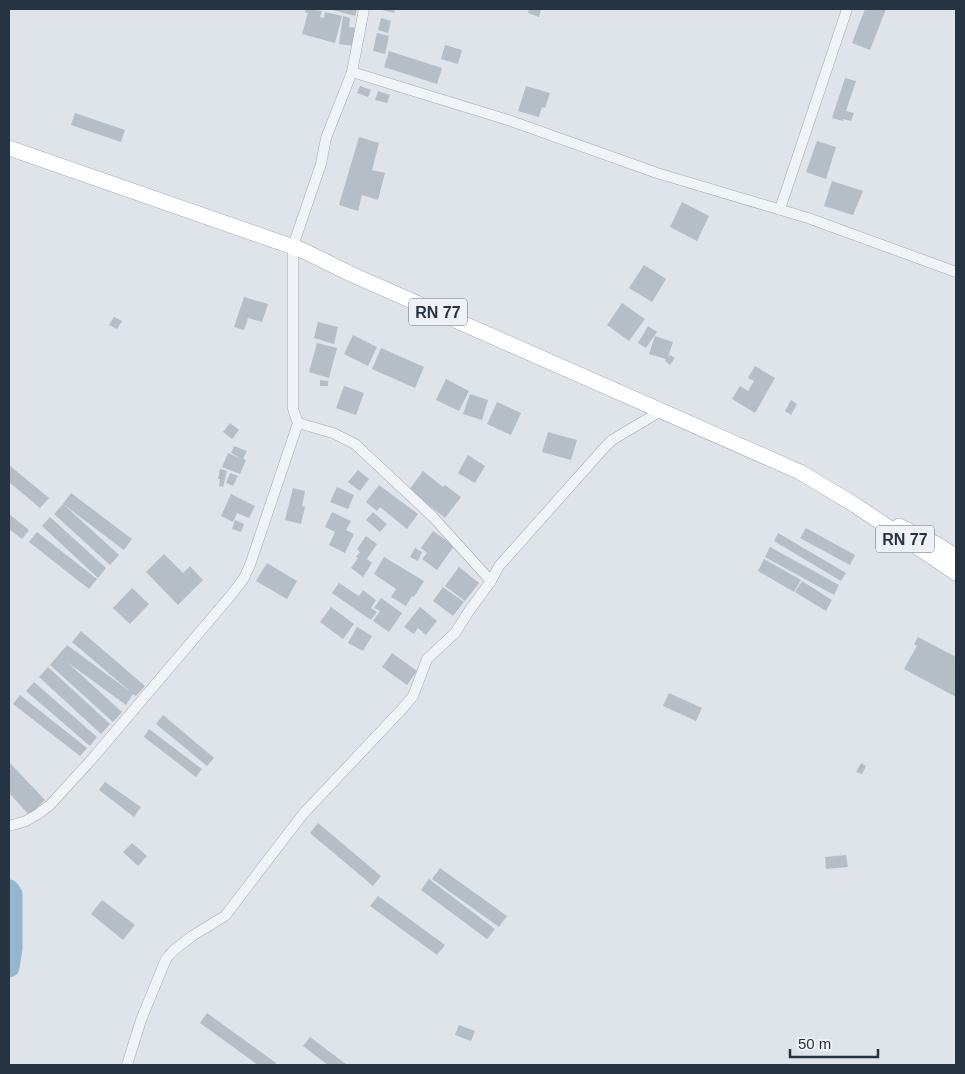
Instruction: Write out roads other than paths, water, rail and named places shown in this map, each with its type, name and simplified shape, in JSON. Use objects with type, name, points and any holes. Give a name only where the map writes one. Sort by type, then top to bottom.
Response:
[{"type":"main road","name":"RN 77","points":[[9,148],[293,246],[353,275],[800,472],[855,505],[956,574]]},
{"type":"main road","name":"RN 77","points":[[855,505],[938,545],[956,557]]},
{"type":"street","points":[[9,826],[32,818],[50,806],[226,602],[244,578],[250,565],[298,424],[293,409],[293,246],[321,164],[326,138],[352,72],[364,9]]},
{"type":"street","points":[[780,209],[847,9]]},
{"type":"street","points":[[352,72],[540,131],[657,173],[780,209],[881,243],[956,272]]},
{"type":"street","points":[[127,1065],[141,1020],[166,959],[192,936],[225,916],[303,814],[413,696],[427,659],[455,633],[504,560],[605,447],[612,440],[661,411]]},
{"type":"street","points":[[298,424],[333,433],[355,444],[433,517],[491,581]]},
{"type":"waterway","points":[[9,890],[12,894],[12,948],[9,967]]}]
